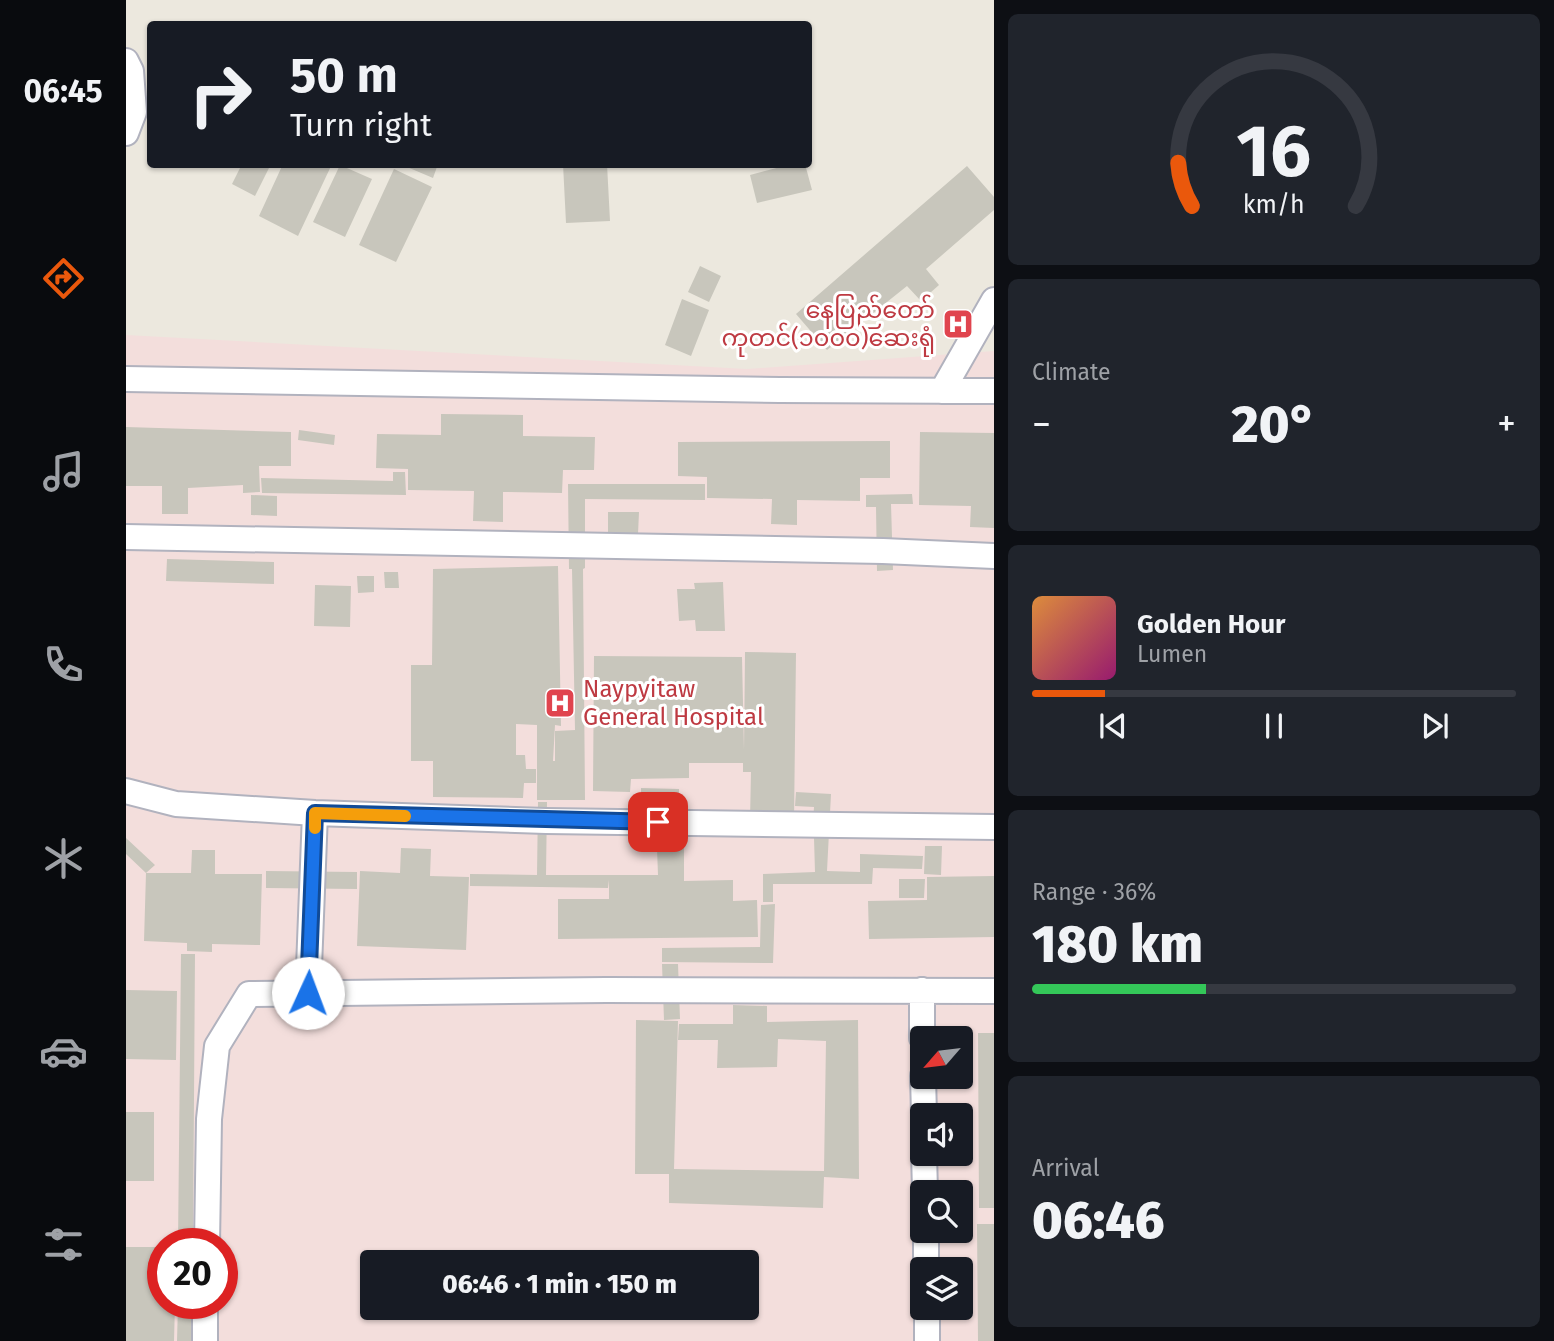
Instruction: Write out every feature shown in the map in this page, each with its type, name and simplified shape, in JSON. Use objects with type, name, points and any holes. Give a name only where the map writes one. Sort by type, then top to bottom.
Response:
[{"type":"lane","points":[[126,61],[131,71],[134,112],[126,133]]},
{"type":"lane","points":[[942,391],[994,300]]},
{"type":"lane","points":[[126,379],[766,390],[994,391]]},
{"type":"lane","points":[[126,537],[883,551],[994,556]]},
{"type":"lane","points":[[126,791],[176,804],[315,813],[546,821],[994,827]]},
{"type":"lane","points":[[308,993],[315,813]]},
{"type":"lane","points":[[922,990],[922,1026]]},
{"type":"lane","points":[[207,1228],[209,1119],[217,1046],[249,994],[994,991]]},
{"type":"lane","points":[[205,1319],[205,1341]]},
{"type":"lane","points":[[927,1320],[927,1341]]},
{"type":"shaded area","name":"Naypyitaw General Hospital","points":[[126,335],[747,369],[994,351],[994,1341],[126,1341]]},
{"type":"building","points":[[967,166],[994,197],[994,210],[926,269],[939,285],[921,301],[907,286],[827,350],[796,314]]},
{"type":"building","points":[[240,168],[269,168],[255,196],[232,184]]},
{"type":"building","points":[[281,168],[330,168],[298,236],[259,216]]},
{"type":"building","points":[[339,168],[347,168],[372,179],[345,237],[313,222]]},
{"type":"building","points":[[409,168],[437,168],[433,178]]},
{"type":"building","points":[[563,168],[607,168],[610,221],[566,223]]},
{"type":"building","points":[[777,168],[806,168],[812,190],[757,203],[750,175]]},
{"type":"building","points":[[394,169],[432,187],[396,262],[359,245]]},
{"type":"building","points":[[700,266],[721,276],[709,302],[688,292]]},
{"type":"building","points":[[682,299],[709,310],[691,356],[665,345]]},
{"type":"building","points":[[441,414],[523,415],[523,436],[595,437],[594,470],[563,470],[562,493],[503,492],[503,522],[473,521],[474,491],[408,490],[408,469],[376,468],[377,434],[441,435]]},
{"type":"building","points":[[126,427],[291,432],[291,466],[259,466],[260,492],[243,493],[243,485],[188,488],[188,514],[162,514],[162,486],[126,486]]},
{"type":"building","points":[[299,430],[335,435],[334,445],[298,440]]},
{"type":"building","points":[[920,432],[994,433],[994,528],[970,527],[971,506],[919,505]]},
{"type":"building","points":[[890,441],[890,478],[860,478],[860,501],[797,500],[797,525],[771,524],[772,499],[707,498],[707,477],[678,476],[678,442]]},
{"type":"building","points":[[393,472],[405,472],[406,495],[262,493],[261,478],[393,481]]},
{"type":"building","points":[[568,484],[705,484],[705,500],[585,499],[585,800],[537,800],[537,725],[516,724],[516,755],[525,755],[526,769],[536,769],[536,783],[524,783],[523,798],[433,797],[433,761],[411,761],[411,665],[432,665],[433,569],[558,566],[561,726],[555,725],[553,761],[555,731],[575,730]]},
{"type":"building","points":[[912,494],[913,504],[891,504],[893,570],[877,571],[876,507],[866,507],[866,495]]},
{"type":"building","points":[[251,495],[277,496],[277,516],[251,515]]},
{"type":"building","points":[[608,512],[639,512],[638,534],[608,534]]},
{"type":"building","points":[[167,559],[274,562],[274,584],[166,581]]},
{"type":"building","points":[[384,572],[398,572],[399,588],[385,588]]},
{"type":"building","points":[[357,576],[374,576],[374,592],[358,593]]},
{"type":"building","points":[[723,582],[725,631],[696,631],[695,620],[679,621],[677,589],[695,589],[694,583]]},
{"type":"building","points":[[315,585],[351,586],[350,627],[314,626]]},
{"type":"building","points":[[745,652],[796,653],[794,821],[750,820],[751,772],[743,772],[743,763],[689,763],[689,778],[631,779],[630,792],[593,791],[594,656],[742,657],[744,750]]},
{"type":"building","points":[[641,788],[679,789],[679,816],[641,816]]},
{"type":"building","points":[[796,792],[831,794],[827,871],[860,872],[860,854],[923,856],[922,869],[873,868],[872,884],[773,884],[773,902],[763,902],[763,874],[815,872],[812,838],[814,807],[795,806]]},
{"type":"building","points":[[538,802],[547,802],[546,875],[658,875],[657,848],[684,848],[684,881],[733,880],[733,901],[757,900],[758,937],[558,939],[558,899],[609,899],[609,880],[608,888],[470,886],[470,874],[537,875]]},
{"type":"building","points":[[126,838],[155,865],[146,873],[126,854]]},
{"type":"building","points":[[925,846],[942,846],[941,875],[924,874]]},
{"type":"building","points":[[401,848],[431,849],[430,876],[469,877],[466,950],[357,946],[360,871],[400,873]]},
{"type":"building","points":[[192,850],[215,850],[215,874],[262,874],[260,945],[212,944],[212,952],[187,951],[187,943],[144,941],[146,873],[191,873]]},
{"type":"building","points":[[266,871],[357,872],[357,889],[266,888]]},
{"type":"building","points":[[994,876],[994,937],[869,939],[868,901],[927,900],[927,877]]},
{"type":"building","points":[[899,879],[925,879],[924,898],[899,898]]},
{"type":"building","points":[[775,904],[773,963],[662,962],[662,948],[760,947],[761,905]]},
{"type":"building","points":[[181,954],[195,954],[193,1228],[178,1228]]},
{"type":"building","points":[[662,964],[678,964],[680,1019],[664,1020]]},
{"type":"building","points":[[126,990],[177,991],[176,1060],[126,1059]]},
{"type":"building","points":[[733,1005],[767,1006],[767,1022],[858,1020],[859,1179],[824,1177],[823,1208],[669,1203],[669,1174],[635,1174],[636,1020],[678,1021],[674,1169],[824,1171],[826,1041],[778,1039],[777,1067],[717,1068],[718,1040],[678,1040],[679,1024],[733,1024]]},
{"type":"building","points":[[978,1033],[994,1033],[994,1208],[979,1208]]},
{"type":"building","points":[[126,1112],[154,1112],[154,1181],[126,1181]]},
{"type":"building","points":[[977,1224],[994,1224],[994,1341],[978,1341]]},
{"type":"building","points":[[126,1247],[147,1247],[147,1319],[175,1319],[174,1341],[126,1341]]},
{"type":"building","points":[[178,1319],[192,1319],[192,1341],[177,1341]]},
{"type":"slow traffic","points":[[315,828],[315,813],[405,816]]},
{"type":"place","name":"နေပြည်တော် ကုတင်(၁၀၀၀)ဆေးရုံ","points":[[958,324]]},
{"type":"place","name":"Naypyitaw General Hospital","points":[[560,703]]},
{"type":"route","points":[[308,993],[315,813],[658,822]]}]
